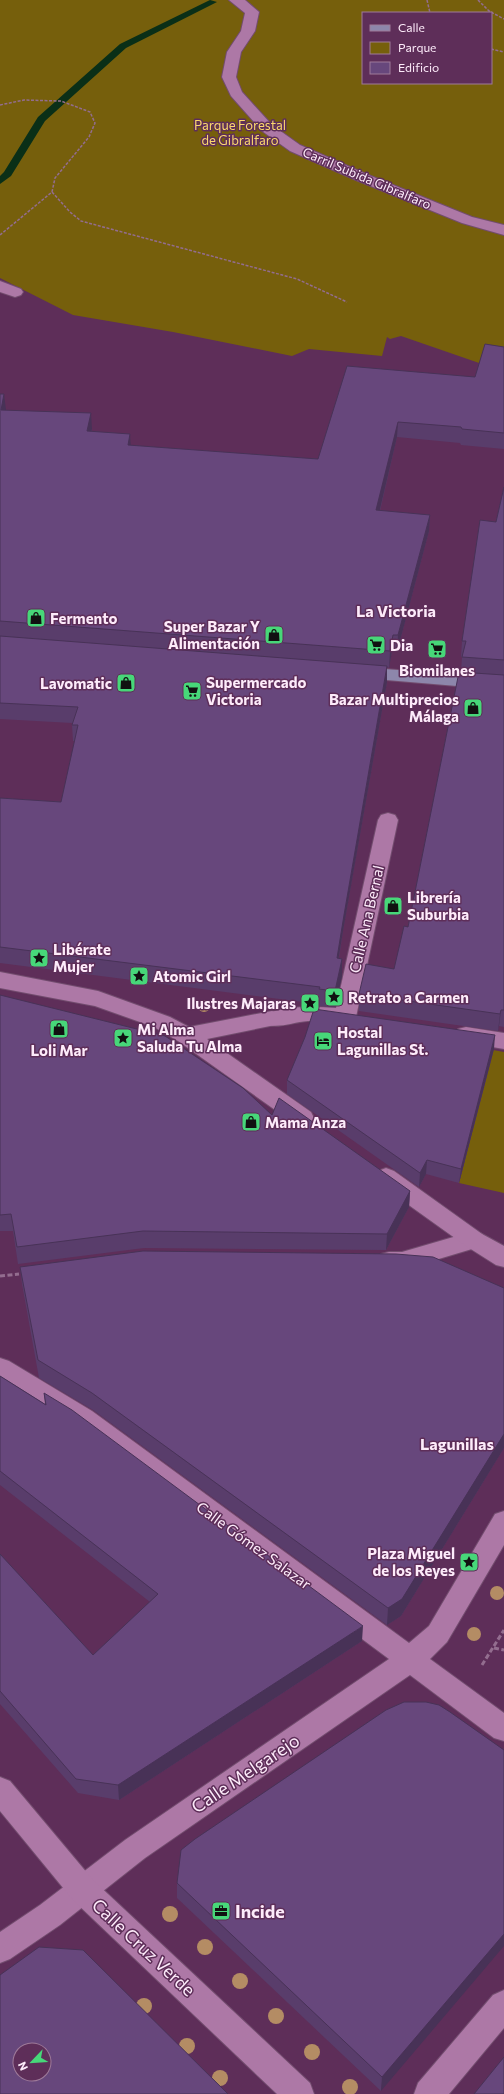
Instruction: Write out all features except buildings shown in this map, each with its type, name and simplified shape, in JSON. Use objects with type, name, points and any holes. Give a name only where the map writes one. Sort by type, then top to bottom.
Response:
[{"type":"main road","points":[[338,671],[504,684]]},
{"type":"street","name":"Carril Subida Gibralfaro","points":[[236,0],[252,12],[248,31],[234,52],[229,77],[236,93],[267,128],[295,148],[467,220],[504,230]]},
{"type":"street","points":[[0,286],[15,292]]},
{"type":"street","name":"Calle Ana Bernal","points":[[345,1017],[388,820]]},
{"type":"street","points":[[0,980],[98,999],[162,1022],[186,1034],[319,1130]]},
{"type":"street","points":[[186,1034],[309,1013],[367,1021]]},
{"type":"street","points":[[443,1032],[504,1041]]},
{"type":"street","points":[[370,1166],[474,1240],[504,1258]]},
{"type":"street","points":[[370,1260],[402,1261],[474,1240]]},
{"type":"street","name":"Calle Gómez Salazar","points":[[0,1368],[83,1418],[504,1729]]},
{"type":"street","points":[[410,1660],[438,1634],[504,1522]]},
{"type":"street","name":"Calle Melgarejo","points":[[0,1949],[50,1915],[135,1849],[410,1660]]},
{"type":"street","name":"Calle Cruz Verde","points":[[0,1790],[83,1890],[299,2094]]},
{"type":"street","points":[[428,2094],[504,2005]]},
{"type":"path","points":[[427,0],[430,12]]},
{"type":"path","points":[[478,0],[492,12]]},
{"type":"path","points":[[492,12],[504,19]]},
{"type":"path","points":[[492,49],[504,52]]},
{"type":"path","points":[[0,105],[24,100],[61,101],[90,112],[95,123],[89,137],[55,178],[52,192],[0,235]]},
{"type":"path","points":[[52,192],[67,207],[73,217],[81,221],[200,251],[297,279],[347,302]]},
{"type":"path","points":[[0,1276],[19,1274]]},
{"type":"path","points":[[479,1670],[504,1630]]},
{"type":"path","points":[[494,1648],[504,1650]]},
{"type":"green space","name":"Parque Forestal de Gibralfaro","points":[[0,0],[504,0],[504,362],[482,364],[401,336],[390,339],[387,337],[382,356],[309,349],[292,356],[173,332],[73,315],[0,278]]},
{"type":"green space","points":[[493,1050],[504,1052],[504,1193],[459,1183]]},
{"type":"waterway","points":[[0,181],[8,174],[41,119],[123,46],[213,2]]},
{"type":"place","name":"Fermento","points":[[36,618]]},
{"type":"place","name":"Super Bazar Y Alimentación","points":[[274,635]]},
{"type":"place","name":"Dia","points":[[376,645]]},
{"type":"place","name":"Biomilanes","points":[[437,649]]},
{"type":"place","name":"Lavomatic","points":[[126,683]]},
{"type":"place","name":"Supermercado Victoria","points":[[192,691]]},
{"type":"place","name":"Bazar Multiprecios Málaga","points":[[473,708]]},
{"type":"place","name":"Librería Suburbia","points":[[393,906]]},
{"type":"place","name":"Libérate Mujer","points":[[39,958]]},
{"type":"place","name":"Atomic Girl","points":[[139,976]]},
{"type":"place","name":"Retrato a Carmen","points":[[334,997]]},
{"type":"place","name":"Ilustres Majaras","points":[[310,1003]]},
{"type":"place","name":"Loli Mar","points":[[59,1029]]},
{"type":"place","name":"Mi Alma Saluda Tu Alma","points":[[123,1038]]},
{"type":"place","name":"Hostal Lagunillas St.","points":[[323,1041]]},
{"type":"place","name":"Mama Anza","points":[[251,1122]]},
{"type":"place","name":"Plaza Miguel de los Reyes","points":[[469,1562]]},
{"type":"place","name":"Incide","points":[[221,1911]]},
{"type":"district","name":"La Victoria","points":[[396,610]]},
{"type":"district","name":"Lagunillas","points":[[457,1443]]}]
